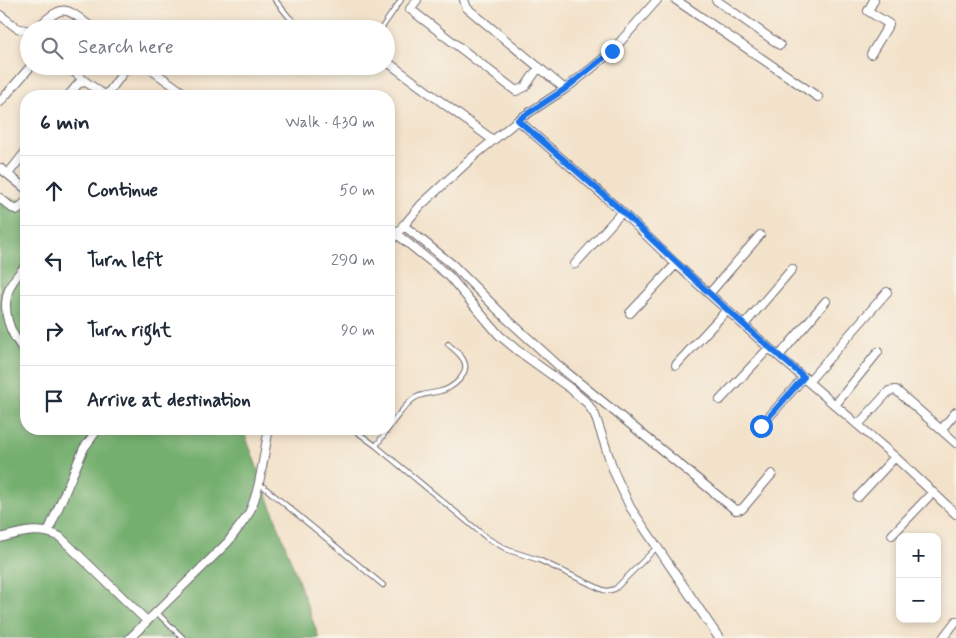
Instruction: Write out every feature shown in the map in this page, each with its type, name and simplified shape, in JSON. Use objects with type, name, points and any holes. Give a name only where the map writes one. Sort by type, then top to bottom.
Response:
[{"type":"street","points":[[417,0],[410,10],[516,91],[526,87],[539,67]]},
{"type":"street","points":[[464,0],[467,8],[565,89]]},
{"type":"street","points":[[658,0],[612,51],[565,89],[518,120],[493,140],[421,205],[396,233],[449,276],[499,335],[587,403],[594,415],[614,472],[630,507],[719,638]]},
{"type":"street","points":[[676,0],[818,97]]},
{"type":"street","points":[[716,0],[780,45]]},
{"type":"street","points":[[871,54],[889,24],[868,11],[874,0]]},
{"type":"street","points":[[46,20],[54,13],[63,10],[70,12],[81,20]]},
{"type":"street","points":[[0,15],[20,29]]},
{"type":"street","points":[[395,68],[493,140]]},
{"type":"street","points":[[0,102],[23,75]]},
{"type":"street","points":[[78,75],[97,90]]},
{"type":"street","points":[[110,90],[121,75]]},
{"type":"street","points":[[159,75],[180,90]]},
{"type":"street","points":[[73,90],[79,83],[86,82]]},
{"type":"street","points":[[518,120],[622,212],[769,348],[895,457],[956,514]]},
{"type":"street","points":[[8,174],[20,159]]},
{"type":"street","points":[[0,168],[20,185]]},
{"type":"street","points":[[0,198],[12,208],[18,210],[20,208]]},
{"type":"street","points":[[575,264],[622,212]]},
{"type":"street","points":[[403,225],[453,265],[506,318],[560,367],[733,508],[736,510],[742,509],[772,474]]},
{"type":"street","points":[[709,294],[760,235]]},
{"type":"street","points":[[630,313],[676,264]]},
{"type":"street","points":[[744,325],[792,269]]},
{"type":"street","points":[[20,273],[10,286],[6,308],[10,326],[20,344]]},
{"type":"street","points":[[761,426],[887,292]]},
{"type":"street","points":[[779,356],[826,301]]},
{"type":"street","points":[[676,366],[727,310]]},
{"type":"street","points":[[720,400],[769,348]]},
{"type":"street","points":[[835,405],[878,352]]},
{"type":"street","points":[[858,425],[889,391],[896,390],[956,442]]},
{"type":"street","points":[[941,430],[956,412]]},
{"type":"street","points":[[48,532],[84,448],[94,435]]},
{"type":"street","points":[[130,638],[228,542],[249,513],[258,482],[268,435]]},
{"type":"street","points":[[858,497],[895,457]]},
{"type":"street","points":[[892,535],[932,493]]},
{"type":"street","points":[[0,538],[34,530],[48,532],[60,537],[147,621]]},
{"type":"street","points":[[943,638],[956,621]]},
{"type":"lane","points":[[275,0],[280,8],[293,20]]},
{"type":"lane","points":[[387,20],[400,0]]},
{"type":"lane","points":[[395,422],[412,400],[449,388],[462,376],[466,367],[464,361],[448,344]]},
{"type":"lane","points":[[361,435],[487,538],[508,550],[539,560],[603,590],[614,589],[658,546]]},
{"type":"lane","points":[[376,446],[385,435]]},
{"type":"lane","points":[[258,482],[383,585]]},
{"type":"lane","points":[[155,612],[183,638]]},
{"type":"green space","points":[[0,197],[20,200],[20,435],[245,435],[319,638],[0,638]]},
{"type":"route","points":[[612,51],[565,89],[518,120],[622,212],[769,348],[804,377],[761,426]]}]
